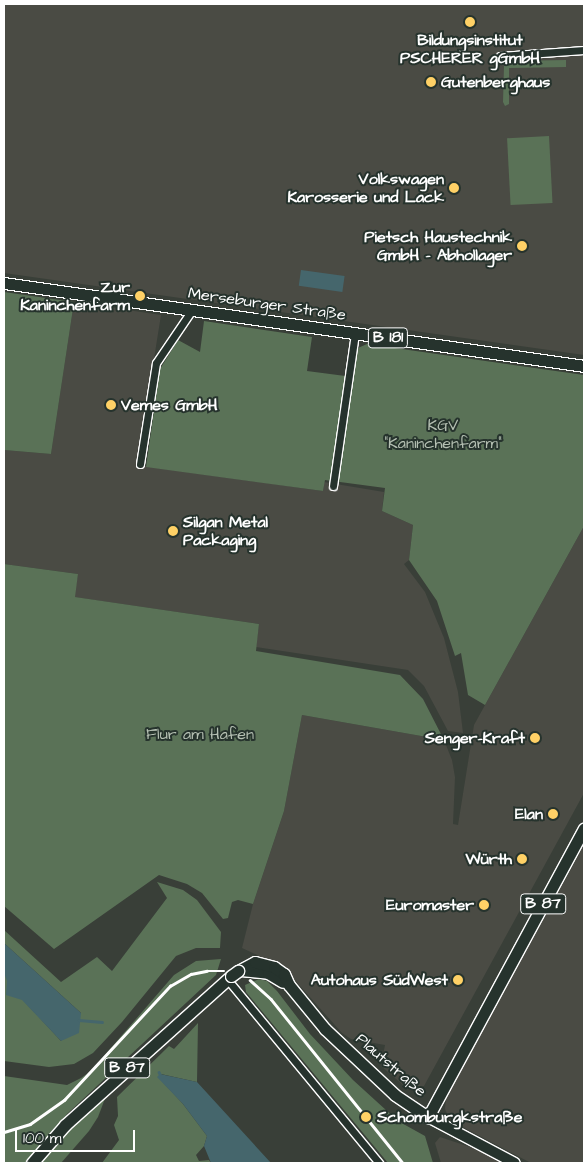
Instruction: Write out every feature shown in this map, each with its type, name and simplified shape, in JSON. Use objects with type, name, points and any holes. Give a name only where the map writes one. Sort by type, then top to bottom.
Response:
[{"type":"main road","name":"Merseburger Straße","points":[[4,283],[584,366]]},
{"type":"main road","name":"B 87","points":[[428,1117],[584,828]]},
{"type":"main road","name":"Plautstraße","points":[[234,974],[255,962],[265,964],[284,974],[289,985],[325,1029],[401,1099],[428,1117],[514,1163]]},
{"type":"main road","name":"B 87","points":[[32,1163],[65,1125],[234,974]]},
{"type":"street","points":[[500,56],[584,50]]},
{"type":"street","points":[[140,464],[156,363],[192,310]]},
{"type":"street","points":[[333,486],[355,333]]},
{"type":"street","points":[[234,974],[379,1163]]},
{"type":"shaded area","points":[[4,4],[584,4],[584,355],[4,273]]},
{"type":"shaded area","points":[[74,302],[161,315],[137,465],[323,491],[324,482],[384,492],[382,511],[413,525],[409,560],[404,564],[425,592],[444,638],[458,692],[463,733],[448,731],[424,686],[408,670],[256,647],[259,624],[74,597],[78,574],[4,564],[4,450],[51,454]]},
{"type":"shaded area","points":[[584,526],[584,793],[424,1086],[414,1088],[406,1082],[403,1085],[381,1066],[385,1045],[351,1039],[342,1033],[283,967],[242,948],[253,904],[284,811],[302,715],[444,740],[452,760],[455,777],[453,824],[458,825],[474,725]]},
{"type":"shaded area","points":[[584,845],[584,1163],[531,1163],[449,1118],[445,1109],[446,1098]]},
{"type":"shaded area","points":[[440,1137],[473,1148],[505,1163],[441,1163],[435,1143]]},
{"type":"green space","points":[[566,60],[566,67],[509,68],[509,104],[505,106],[503,102],[504,66],[508,61]]},
{"type":"green space","points":[[549,136],[553,203],[511,205],[507,138]]},
{"type":"green space","points":[[4,292],[74,302],[51,454],[4,450]]},
{"type":"green space","name":"KGV \"Kaninchenfarm\"","points":[[204,321],[312,337],[307,371],[353,377],[358,348],[367,344],[584,375],[584,526],[485,705],[468,695],[461,653],[455,656],[437,601],[409,560],[413,525],[382,511],[385,488],[325,480],[323,491],[146,467],[160,369],[178,340],[200,352]]},
{"type":"green space","name":"Flur am Hafen","points":[[4,564],[78,574],[75,597],[259,624],[256,651],[400,675],[423,699],[444,740],[302,715],[284,811],[253,904],[238,900],[232,902],[228,918],[223,919],[202,893],[187,884],[159,875],[54,949],[4,906]]},
{"type":"green space","points":[[157,882],[183,890],[197,900],[221,932],[220,948],[196,948],[176,956],[122,1022],[93,1053],[74,1064],[49,1067],[4,1061],[4,973],[22,999],[61,1041],[81,1013],[4,943],[4,930],[61,982],[97,957],[112,971],[167,898]]},
{"type":"green space","points":[[221,959],[216,975],[67,1114],[27,1163],[4,1163],[4,1076],[67,1085],[81,1078],[91,1071],[174,975],[196,961]]},
{"type":"green space","points":[[259,979],[267,981],[277,991],[310,1034],[353,1080],[398,1121],[425,1136],[433,1163],[388,1163],[246,992],[245,985]]},
{"type":"green space","points":[[198,1023],[197,1082],[161,1074],[158,1077],[183,1104],[207,1136],[204,1146],[196,1155],[199,1161],[209,1160],[211,1163],[102,1163],[119,1140],[114,1125],[118,1116],[117,1097],[169,1046],[174,1049]]},
{"type":"green space","points":[[106,1096],[98,1117],[89,1131],[61,1163],[40,1163],[65,1134]]},
{"type":"water","points":[[301,270],[345,276],[342,292],[299,286]]},
{"type":"water","points":[[4,943],[81,1013],[79,1033],[61,1041],[22,1000],[6,995],[7,981],[4,973]]},
{"type":"water","points":[[160,1074],[197,1082],[271,1163],[211,1163],[204,1146],[207,1136],[183,1104],[157,1077]]},
{"type":"waterway","points":[[79,1020],[102,1022]]},
{"type":"railway","points":[[4,1132],[30,1124],[64,1100],[170,986],[191,974],[207,971],[224,971]]},
{"type":"railway","points":[[250,980],[271,999],[403,1163]]},
{"type":"place","name":"Bildungsinstitut PSCHERER gGmbH","points":[[470,22]]},
{"type":"place","name":"Gutenberghaus","points":[[431,82]]},
{"type":"place","name":"Volkswagen Karosserie und Lack","points":[[454,188]]},
{"type":"place","name":"Pietsch Haustechnik GmbH - Abhollager","points":[[522,246]]},
{"type":"place","name":"Zur Kaninchenfarm","points":[[140,296]]},
{"type":"place","name":"Vemes GmbH","points":[[111,405]]},
{"type":"place","name":"Silgan Metal Packaging","points":[[173,531]]},
{"type":"place","name":"Senger-Kraft","points":[[535,738]]},
{"type":"place","name":"Elan","points":[[553,814]]},
{"type":"place","name":"Würth","points":[[522,859]]},
{"type":"place","name":"Euromaster","points":[[484,905]]},
{"type":"place","name":"Autohaus SüdWest","points":[[458,980]]},
{"type":"place","name":"Schomburgkstraße","points":[[366,1117]]}]
